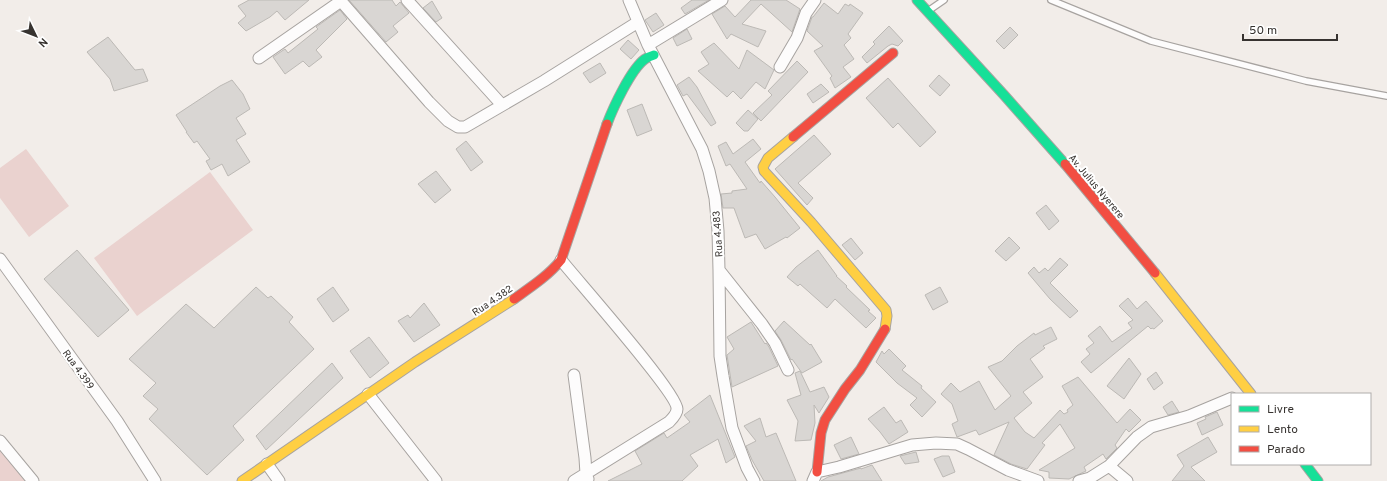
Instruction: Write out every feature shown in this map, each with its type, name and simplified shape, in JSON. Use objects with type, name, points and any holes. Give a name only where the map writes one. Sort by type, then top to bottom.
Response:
[{"type":"street","points":[[407,0],[502,105]]},
{"type":"street","name":"Rua 4.483","points":[[629,0],[648,45],[702,149],[709,171],[715,198],[719,270],[720,356],[722,376],[732,428],[747,468],[754,481]]},
{"type":"street","points":[[648,45],[722,0]]},
{"type":"street","points":[[780,67],[797,38],[806,13],[815,0]]},
{"type":"street","name":"Av. Julius Nyerere","points":[[917,0],[1028,122],[1070,171],[1150,268],[1247,393]]},
{"type":"street","points":[[259,58],[341,1],[429,102],[454,125],[458,127],[465,127],[544,81],[638,22]]},
{"type":"street","points":[[893,53],[768,158],[762,167],[764,171],[802,211],[886,310],[887,316],[885,329],[873,351],[825,420],[821,432],[815,476],[912,444],[957,444],[1008,470],[1038,481]]},
{"type":"street","name":"Rua 4.382","points":[[242,481],[415,362],[482,320],[538,282],[554,269],[561,260],[611,114],[633,72],[645,59],[654,55]]},
{"type":"street","name":"Rua 4.399","points":[[0,259],[117,421],[155,481]]},
{"type":"street","points":[[561,260],[668,389],[678,409],[676,414],[669,422],[587,478],[574,481]]},
{"type":"street","points":[[719,270],[762,324],[775,343],[788,370]]},
{"type":"street","points":[[574,375],[587,478]]},
{"type":"street","points":[[368,394],[436,481]]},
{"type":"street","points":[[1079,481],[1090,478],[1109,466],[1137,437],[1150,427],[1189,416],[1231,398]]},
{"type":"street","points":[[0,441],[33,481]]},
{"type":"street","points":[[267,464],[279,481]]},
{"type":"street","points":[[1306,465],[1318,481]]},
{"type":"street","points":[[1109,466],[1127,481]]},
{"type":"lane","points":[[928,11],[944,0]]},
{"type":"lane","points":[[1052,0],[1151,41],[1306,81],[1387,96]]},
{"type":"shaded area","points":[[26,149],[69,206],[29,237],[0,198],[0,168]]},
{"type":"shaded area","points":[[210,172],[253,230],[137,316],[94,258]]},
{"type":"shaded area","points":[[0,445],[30,481],[0,481]]},
{"type":"building","points":[[249,0],[309,0],[285,20],[277,11],[270,17],[246,31],[238,23],[246,16],[238,6]]},
{"type":"building","points":[[349,0],[392,0],[396,6],[400,2],[409,13],[393,26],[398,32],[386,42]]},
{"type":"building","points":[[692,0],[709,0],[685,14],[681,8]]},
{"type":"building","points":[[751,0],[786,0],[800,9],[792,32],[761,4],[742,24],[766,31],[758,47],[731,34],[727,39],[712,14],[725,6],[735,17]]},
{"type":"building","points":[[432,1],[442,18],[436,22],[423,8]]},
{"type":"building","points":[[824,3],[838,14],[845,4],[849,6],[850,4],[863,13],[848,34],[851,38],[844,45],[854,59],[843,67],[851,77],[835,88],[830,78],[832,76],[814,51],[823,46],[807,31],[812,17]]},
{"type":"building","points":[[340,10],[347,19],[316,50],[322,57],[309,67],[303,61],[285,74],[273,57],[285,49],[288,53],[318,29],[316,27]]},
{"type":"building","points":[[656,13],[664,25],[653,32],[645,20]]},
{"type":"building","points":[[889,26],[903,41],[898,46],[892,44],[888,46],[867,63],[862,57],[875,44],[873,42]]},
{"type":"building","points":[[1010,27],[1018,35],[1004,49],[996,41]]},
{"type":"building","points":[[687,29],[692,39],[677,46],[673,38]]},
{"type":"building","points":[[108,37],[135,70],[143,69],[148,81],[114,91],[110,79],[87,52]]},
{"type":"building","points":[[628,40],[639,50],[631,59],[620,49]]},
{"type":"building","points":[[714,43],[739,69],[747,50],[774,70],[765,89],[756,82],[741,99],[733,91],[727,97],[698,71],[709,64],[701,52]]},
{"type":"building","points":[[797,61],[808,72],[761,121],[753,113],[772,95],[768,91]]},
{"type":"building","points":[[600,63],[606,73],[590,83],[583,73]]},
{"type":"building","points":[[939,75],[950,85],[940,96],[929,86]]},
{"type":"building","points":[[689,77],[697,87],[716,123],[711,126],[687,94],[683,96],[677,85]]},
{"type":"building","points":[[888,78],[936,132],[920,147],[898,123],[893,128],[866,98]]},
{"type":"building","points":[[232,80],[243,94],[250,109],[236,118],[246,134],[236,140],[250,162],[228,176],[222,164],[211,170],[206,161],[210,159],[197,141],[194,143],[176,115],[220,86]]},
{"type":"building","points":[[821,84],[829,92],[813,103],[807,94]]},
{"type":"building","points":[[642,104],[652,130],[637,136],[627,110]]},
{"type":"building","points":[[748,110],[758,119],[748,131],[744,131],[736,123]]},
{"type":"building","points":[[814,135],[831,154],[798,183],[813,198],[807,205],[775,169]]},
{"type":"building","points":[[753,139],[761,149],[745,162],[760,183],[761,181],[800,228],[787,238],[786,237],[765,249],[756,234],[745,238],[734,208],[723,208],[721,194],[747,189],[730,164],[726,166],[718,146],[726,142],[733,154]]},
{"type":"building","points":[[466,141],[483,162],[471,171],[456,149]]},
{"type":"building","points":[[436,171],[451,190],[435,203],[418,184]]},
{"type":"building","points":[[1046,205],[1059,221],[1049,230],[1036,213]]},
{"type":"building","points":[[1009,237],[1020,248],[1006,261],[995,251]]},
{"type":"building","points":[[851,238],[863,253],[855,260],[842,245]]},
{"type":"building","points":[[77,250],[129,310],[98,337],[44,279]]},
{"type":"building","points":[[818,250],[836,276],[876,318],[866,328],[835,299],[827,308],[800,284],[798,286],[787,277],[796,267]]},
{"type":"building","points":[[1060,258],[1068,265],[1050,283],[1078,311],[1070,318],[1050,299],[1028,273],[1034,267],[1039,273],[1045,268],[1048,271]]},
{"type":"building","points":[[256,287],[268,298],[271,296],[293,317],[289,322],[314,349],[233,426],[244,440],[207,475],[149,419],[158,409],[143,396],[156,383],[129,359],[186,304],[214,328]]},
{"type":"building","points":[[333,287],[349,310],[333,322],[317,299]]},
{"type":"building","points":[[940,287],[948,302],[933,310],[925,295]]},
{"type":"building","points":[[1128,298],[1137,309],[1146,301],[1163,321],[1154,329],[1151,329],[1148,326],[1091,373],[1081,362],[1090,354],[1086,349],[1094,343],[1088,336],[1100,326],[1112,342],[1132,328],[1128,323],[1133,320],[1119,306]]},
{"type":"building","points":[[424,303],[440,325],[414,342],[398,321],[408,315],[410,318]]},
{"type":"building","points":[[784,321],[810,345],[811,344],[822,362],[802,373],[792,359],[791,360],[775,331]]},
{"type":"building","points":[[751,322],[765,344],[766,343],[769,347],[778,366],[732,387],[727,355],[734,349],[727,337]]},
{"type":"building","points":[[1051,327],[1057,339],[1043,346],[1045,348],[1030,359],[1043,377],[1023,392],[1032,403],[1014,418],[1025,432],[1034,438],[1060,410],[1064,414],[1068,412],[1067,410],[1073,405],[1062,386],[1078,377],[1117,423],[1130,409],[1141,420],[1129,432],[1126,429],[1115,445],[1117,448],[1106,459],[1103,454],[1084,467],[1086,471],[1069,479],[1049,478],[1049,472],[1039,470],[1075,448],[1060,424],[1042,443],[1045,445],[1027,469],[1011,464],[994,455],[1009,422],[979,435],[976,430],[957,437],[952,424],[958,421],[952,404],[941,394],[951,383],[960,392],[979,381],[995,410],[1011,396],[988,367],[1002,361],[1017,346],[1034,333],[1035,335]]},
{"type":"building","points":[[369,337],[389,363],[370,378],[350,351]]},
{"type":"building","points":[[889,349],[906,366],[902,370],[922,386],[921,388],[936,402],[922,417],[910,405],[917,398],[897,383],[876,362],[882,351],[884,354]]},
{"type":"building","points":[[1129,358],[1141,374],[1124,399],[1107,386]]},
{"type":"building","points":[[332,363],[343,378],[266,450],[256,436]]},
{"type":"building","points":[[800,371],[810,392],[824,387],[829,397],[819,413],[814,405],[815,423],[811,440],[795,441],[798,421],[787,400],[801,395],[795,373]]},
{"type":"building","points":[[1156,372],[1163,383],[1154,390],[1147,379]]},
{"type":"building","points":[[710,395],[735,457],[726,463],[718,439],[690,455],[698,466],[682,481],[608,481],[642,464],[635,451],[664,433],[667,438],[690,422],[684,415]]},
{"type":"building","points":[[1172,401],[1179,412],[1168,415],[1163,407]]},
{"type":"building","points":[[884,407],[896,423],[901,420],[908,432],[889,444],[868,419]]},
{"type":"building","points":[[1217,412],[1223,425],[1202,435],[1197,423],[1206,419],[1205,417]]},
{"type":"building","points":[[760,418],[766,437],[776,433],[796,481],[764,481],[752,460],[746,446],[756,441],[744,426]]},
{"type":"building","points":[[851,437],[859,454],[841,459],[834,445]]},
{"type":"building","points":[[1208,437],[1217,452],[1191,467],[1205,481],[1172,481],[1184,466],[1177,455]]},
{"type":"building","points":[[916,452],[919,462],[905,464],[900,456]]},
{"type":"building","points":[[942,456],[949,456],[955,472],[943,477],[934,459]]},
{"type":"building","points":[[872,465],[882,481],[821,481],[828,477]]},
{"type":"traffic: fast","points":[[917,0],[1065,164]]},
{"type":"traffic: fast","points":[[607,124],[618,99],[634,71],[645,59],[654,55]]},
{"type":"traffic: fast","points":[[1306,465],[1318,481]]},
{"type":"traffic: slow","points":[[793,137],[768,158],[763,167],[764,171],[811,222],[886,310],[887,316],[885,329]]},
{"type":"traffic: slow","points":[[1155,273],[1250,393]]},
{"type":"traffic: slow","points":[[242,481],[415,362],[514,299]]},
{"type":"traffic: jam","points":[[793,137],[893,53]]},
{"type":"traffic: jam","points":[[514,299],[533,286],[561,260],[607,124]]},
{"type":"traffic: jam","points":[[1065,164],[1155,273]]},
{"type":"traffic: jam","points":[[817,472],[821,433],[825,420],[845,389],[860,370],[885,329]]}]
